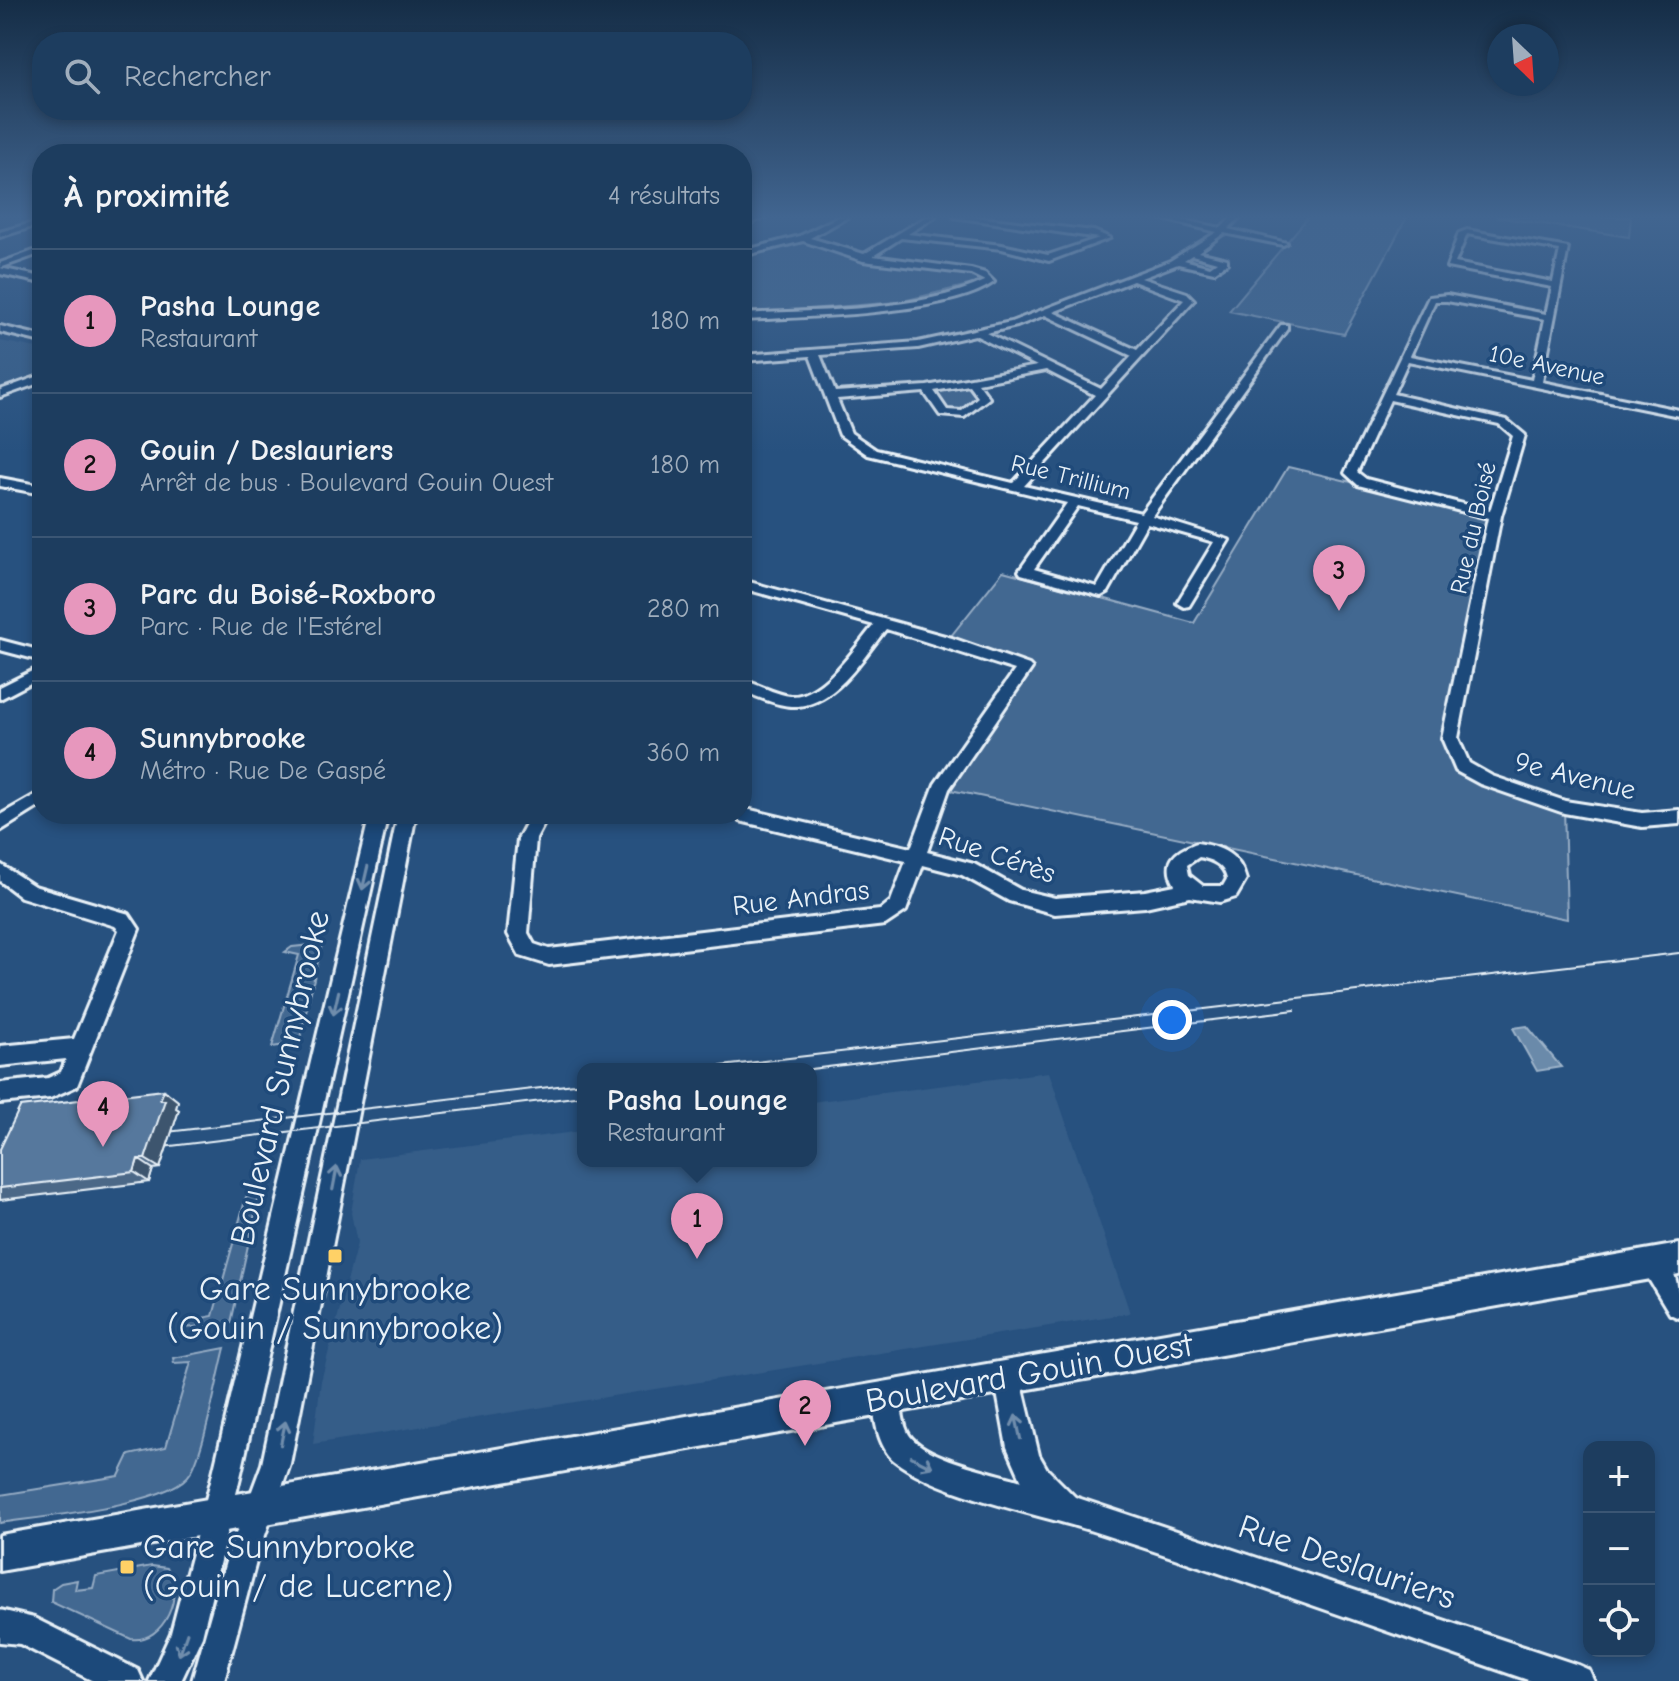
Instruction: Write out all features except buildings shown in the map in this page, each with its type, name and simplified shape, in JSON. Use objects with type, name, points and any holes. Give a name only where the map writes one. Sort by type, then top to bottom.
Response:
[{"type":"main road","name":"Boulevard Gouin Ouest","points":[[0,1553],[1665,1261]]},
{"type":"street","points":[[752,316],[884,307],[948,295]]},
{"type":"street","points":[[752,358],[918,345],[978,333],[1047,313],[1092,295]]},
{"type":"street","points":[[1017,486],[1190,298],[1182,295]]},
{"type":"street","points":[[1537,383],[1553,295]]},
{"type":"street","points":[[1495,516],[1362,482],[1351,473],[1432,299],[1437,297],[1549,317]]},
{"type":"street","points":[[1047,313],[1137,354]]},
{"type":"street","name":"Rue Trillium","points":[[815,355],[846,435],[872,453],[1144,518],[1284,327]]},
{"type":"street","points":[[0,329],[32,337]]},
{"type":"street","points":[[978,333],[1100,393]]},
{"type":"street","name":"10e Avenue","points":[[1406,358],[1679,413]]},
{"type":"street","points":[[830,396],[927,389],[1047,367]]},
{"type":"street","points":[[0,394],[32,382]]},
{"type":"street","points":[[927,389],[944,413],[964,414],[984,398],[984,393],[972,382]]},
{"type":"street","name":"Rue du Boisé","points":[[1388,396],[1515,428],[1519,435],[1495,516],[1450,738],[1462,767]]},
{"type":"street","points":[[0,482],[32,488]]},
{"type":"street","points":[[1075,501],[1026,571],[1101,592],[1144,518],[1222,540],[1184,603]]},
{"type":"street","name":"Rue Andras","points":[[535,824],[527,839],[518,934],[527,950],[549,957],[885,917],[899,906],[941,788],[956,762],[1024,668],[947,641],[752,587]]},
{"type":"street","points":[[752,688],[791,701],[809,700],[822,693],[883,623]]},
{"type":"street","points":[[0,645],[32,653]]},
{"type":"street","points":[[0,694],[32,676]]},
{"type":"street","name":"9e Avenue","points":[[1462,767],[1486,780],[1564,807],[1642,820],[1679,816]]},
{"type":"street","points":[[0,824],[32,803]]},
{"type":"street","name":"Rue Cérès","points":[[752,817],[967,869],[1032,903],[1055,906],[1145,899],[1191,889]]},
{"type":"street","name":"Boulevard Sunnybrooke","points":[[165,1681],[186,1636],[217,1514],[377,824]]},
{"type":"street","points":[[208,1681],[260,1507],[276,1464],[405,824]]},
{"type":"street","points":[[0,871],[28,892],[122,920],[129,929],[69,1079],[60,1086],[0,1093]]},
{"type":"street","points":[[0,1056],[82,1048]]},
{"type":"street","points":[[1665,1261],[1679,1305]]},
{"type":"street","name":"Rue Deslauriers","points":[[1007,1376],[1032,1476],[1047,1493],[1091,1516]]},
{"type":"street","name":"Rue Deslauriers","points":[[887,1398],[893,1434],[902,1449],[919,1462],[994,1489],[1091,1516],[1578,1681]]},
{"type":"street","points":[[0,1626],[23,1629],[127,1681]]},
{"type":"shaded area","points":[[752,295],[926,295],[899,302],[752,313]]},
{"type":"shaded area","points":[[1242,295],[1365,295],[1344,334],[1229,311]]},
{"type":"shaded area","points":[[0,341],[32,347],[32,375],[0,387]]},
{"type":"shaded area","points":[[971,385],[979,398],[956,412],[947,410],[932,391]]},
{"type":"shaded area","points":[[1288,467],[1495,516],[1450,738],[1462,767],[1564,807],[1567,919],[941,788],[1023,669],[947,641],[1003,571],[1194,623]]},
{"type":"shaded area","points":[[322,944],[299,1043],[272,1047],[299,955],[285,952],[292,947]]},
{"type":"shaded area","points":[[1527,1026],[1561,1067],[1537,1071],[1513,1028]]},
{"type":"shaded area","points":[[1049,1072],[1130,1313],[313,1444],[321,1381],[357,1243],[351,1213],[360,1159],[577,1132],[577,1167],[817,1167],[817,1101]]},
{"type":"shaded area","points":[[259,1195],[231,1323],[184,1328],[187,1321],[213,1316],[246,1197]]},
{"type":"shaded area","points":[[225,1348],[201,1447],[191,1472],[179,1483],[159,1493],[103,1508],[0,1523],[0,1495],[119,1476],[129,1455],[166,1447],[191,1362],[174,1363],[173,1358]]},
{"type":"shaded area","points":[[152,1566],[167,1568],[172,1578],[173,1602],[162,1625],[143,1638],[131,1639],[51,1602],[52,1589],[61,1583],[77,1580],[75,1590],[93,1588],[96,1576]]},
{"type":"tram line","points":[[747,1063],[1679,953]]},
{"type":"tram line","points":[[817,1068],[1295,1010]]},
{"type":"tram line","points":[[150,1134],[577,1084]]},
{"type":"tram line","points":[[146,1149],[577,1097]]},
{"type":"place","name":"Parc du Boisé-Roxboro","points":[[1339,611]]},
{"type":"place","name":"Sunnybrooke","points":[[103,1147]]},
{"type":"place","name":"Gare Sunnybrooke (Gouin / Sunnybrooke)","points":[[335,1256]]},
{"type":"place","name":"Pasha Lounge","points":[[697,1259]]},
{"type":"place","name":"Gouin / Deslauriers","points":[[805,1446]]},
{"type":"place","name":"Gare Sunnybrooke (Gouin / de Lucerne)","points":[[127,1567]]}]
